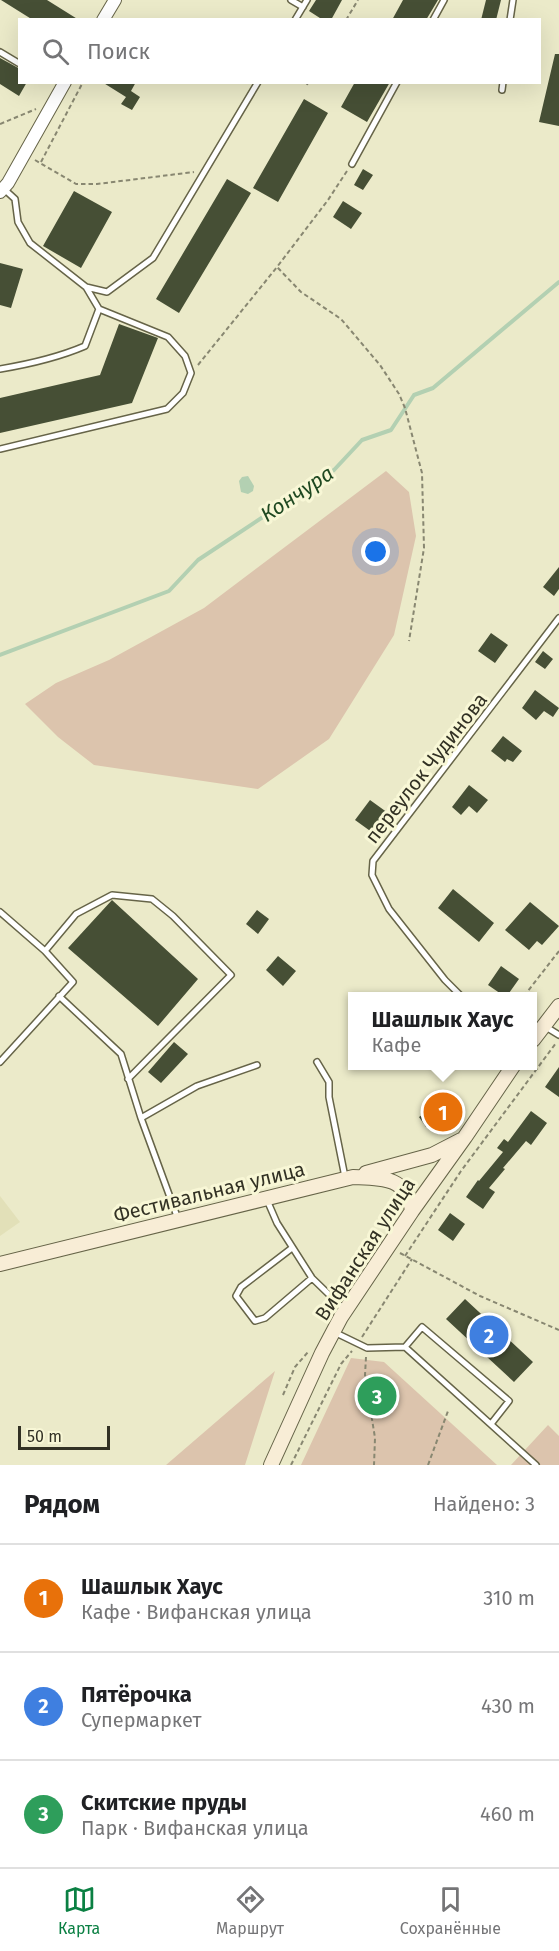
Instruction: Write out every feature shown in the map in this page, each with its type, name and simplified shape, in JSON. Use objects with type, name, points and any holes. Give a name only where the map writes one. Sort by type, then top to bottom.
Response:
[{"type":"main road","points":[[537,1035],[559,1006]]},
{"type":"main road","name":"Вифанская улица","points":[[271,1465],[276,1450],[333,1332],[412,1211],[510,1070]]},
{"type":"main road","points":[[349,1178],[432,1155],[465,1137]]},
{"type":"main road","name":"Фестивальная улица","points":[[0,1264],[349,1178],[384,1178],[399,1185],[410,1197],[412,1211]]},
{"type":"street","points":[[104,18],[115,0]]},
{"type":"street","points":[[2,190],[25,154],[61,85]]},
{"type":"lane","points":[[291,0],[303,7]]},
{"type":"lane","points":[[296,18],[307,0]]},
{"type":"lane","points":[[434,18],[444,0]]},
{"type":"lane","points":[[510,18],[513,0]]},
{"type":"lane","points":[[0,52],[18,63]]},
{"type":"lane","points":[[86,287],[107,292],[153,258],[257,84]]},
{"type":"lane","points":[[352,164],[397,84]]},
{"type":"lane","points":[[502,90],[503,84]]},
{"type":"lane","points":[[0,449],[167,409],[183,393],[191,373],[184,356],[168,337],[99,309],[86,287],[30,243],[18,222],[15,199],[2,190]]},
{"type":"lane","points":[[0,369],[62,356],[85,346],[99,309]]},
{"type":"lane","name":"переулок Чудинова","points":[[457,992],[389,909],[372,875],[374,861],[559,618]]},
{"type":"lane","points":[[45,951],[76,915],[112,896],[152,899],[173,916],[231,975],[128,1079]]},
{"type":"lane","points":[[0,912],[45,951],[73,982],[0,1062]]},
{"type":"lane","points":[[59,996],[121,1054],[141,1119],[179,1220]]},
{"type":"lane","points":[[544,1026],[559,1037]]},
{"type":"lane","points":[[317,1062],[329,1082],[329,1097],[349,1178]]},
{"type":"lane","points":[[141,1119],[198,1086],[258,1065]]},
{"type":"lane","points":[[267,1200],[277,1223],[312,1278],[346,1311]]},
{"type":"lane","points":[[292,1248],[242,1287],[236,1296],[255,1321],[265,1318],[312,1278]]},
{"type":"lane","points":[[405,1347],[422,1327],[509,1401],[491,1425]]},
{"type":"lane","points":[[333,1332],[367,1348],[405,1347],[536,1465]]},
{"type":"path","points":[[347,18],[358,0]]},
{"type":"path","points":[[40,163],[82,84]]},
{"type":"path","points":[[0,124],[43,106]]},
{"type":"path","points":[[25,154],[76,184],[97,184],[205,171]]},
{"type":"path","points":[[191,373],[277,267],[352,164]]},
{"type":"path","points":[[277,267],[301,292],[341,319],[380,364],[399,393],[405,408],[422,473],[424,548],[410,641]]},
{"type":"path","points":[[527,992],[559,951]]},
{"type":"path","points":[[537,1067],[559,1037]]},
{"type":"path","points":[[535,1070],[461,1171],[405,1256],[480,1296],[559,1330]]},
{"type":"path","points":[[291,1465],[341,1364],[358,1344],[412,1259]]},
{"type":"path","points":[[283,1395],[295,1367],[312,1347]]},
{"type":"path","points":[[367,1348],[364,1375],[375,1438],[375,1465]]},
{"type":"path","points":[[428,1465],[448,1411]]},
{"type":"shaded area","points":[[386,471],[409,492],[416,536],[394,635],[329,739],[258,789],[94,765],[58,737],[25,704],[56,683],[109,660],[204,608]]},
{"type":"shaded area","points":[[248,476],[254,486],[253,491],[248,494],[241,492],[239,481],[242,477]]},
{"type":"shaded area","points":[[0,1196],[20,1222],[0,1236]]},
{"type":"shaded area","points":[[351,1358],[384,1362],[497,1465],[301,1465]]},
{"type":"shaded area","points":[[275,1371],[245,1465],[166,1465]]},
{"type":"shaded area","points":[[548,1425],[559,1436],[559,1465],[511,1465]]},
{"type":"building","points":[[1,0],[47,0],[76,18],[30,18]]},
{"type":"building","points":[[316,0],[342,0],[332,18],[320,18],[309,11]]},
{"type":"building","points":[[403,0],[438,0],[427,18],[393,18]]},
{"type":"building","points":[[486,0],[501,0],[496,18],[482,18]]},
{"type":"building","points":[[555,54],[559,54],[559,126],[539,122]]},
{"type":"building","points":[[0,58],[18,68],[18,84],[26,84],[19,96],[0,84]]},
{"type":"building","points":[[105,84],[135,84],[131,91],[140,97],[132,110],[121,104],[126,97]]},
{"type":"building","points":[[354,84],[389,84],[367,122],[341,107]]},
{"type":"building","points":[[304,99],[328,113],[278,202],[253,188]]},
{"type":"building","points":[[363,169],[373,175],[363,190],[354,185]]},
{"type":"building","points":[[227,179],[251,193],[179,313],[156,299]]},
{"type":"building","points":[[74,191],[112,212],[81,268],[43,246]]},
{"type":"building","points":[[343,201],[362,213],[351,229],[333,217]]},
{"type":"building","points":[[0,263],[23,269],[11,308],[0,305]]},
{"type":"building","points":[[119,324],[158,338],[132,403],[0,433],[0,398],[100,375]]},
{"type":"building","points":[[559,567],[559,589],[554,596],[543,587]]},
{"type":"building","points":[[491,633],[508,645],[495,663],[478,651]]},
{"type":"building","points":[[543,651],[553,659],[545,669],[535,662]]},
{"type":"building","points":[[535,690],[559,708],[553,717],[544,711],[536,720],[522,708]]},
{"type":"building","points":[[503,736],[522,751],[513,762],[507,759],[505,762],[491,751]]},
{"type":"building","points":[[469,785],[488,800],[477,813],[469,806],[461,815],[452,807]]},
{"type":"building","points":[[370,800],[388,813],[373,833],[355,820]]},
{"type":"building","points":[[453,889],[494,923],[479,942],[438,908]]},
{"type":"building","points":[[112,900],[198,979],[158,1026],[68,948]]},
{"type":"building","points":[[530,902],[559,926],[542,945],[537,941],[529,950],[505,930]]},
{"type":"building","points":[[257,910],[269,919],[258,934],[246,924]]},
{"type":"building","points":[[278,956],[296,971],[283,986],[266,970]]},
{"type":"building","points":[[501,966],[519,979],[510,992],[498,992],[488,985]]},
{"type":"building","points":[[174,1042],[188,1054],[161,1083],[148,1072]]},
{"type":"building","points":[[559,1067],[559,1097],[545,1087]]},
{"type":"building","points":[[531,1111],[547,1123],[531,1145],[526,1141],[503,1168],[505,1169],[489,1188],[495,1192],[483,1209],[466,1197],[503,1152],[497,1148],[504,1139],[508,1142]]},
{"type":"building","points":[[427,1112],[434,1121],[426,1127],[419,1117]]},
{"type":"building","points":[[450,1213],[465,1224],[453,1241],[438,1230]]},
{"type":"building","points":[[465,1299],[533,1362],[514,1382],[446,1319]]},
{"type":"waterway","name":"Кончура","points":[[0,655],[169,591],[198,560],[334,470],[362,440],[391,430],[414,395],[433,388],[559,282]]},
{"type":"place","name":"Шашлык Хаус","points":[[443,1112]]},
{"type":"place","name":"Пятёрочка","points":[[489,1335]]},
{"type":"place","name":"Скитские пруды","points":[[377,1396]]}]
